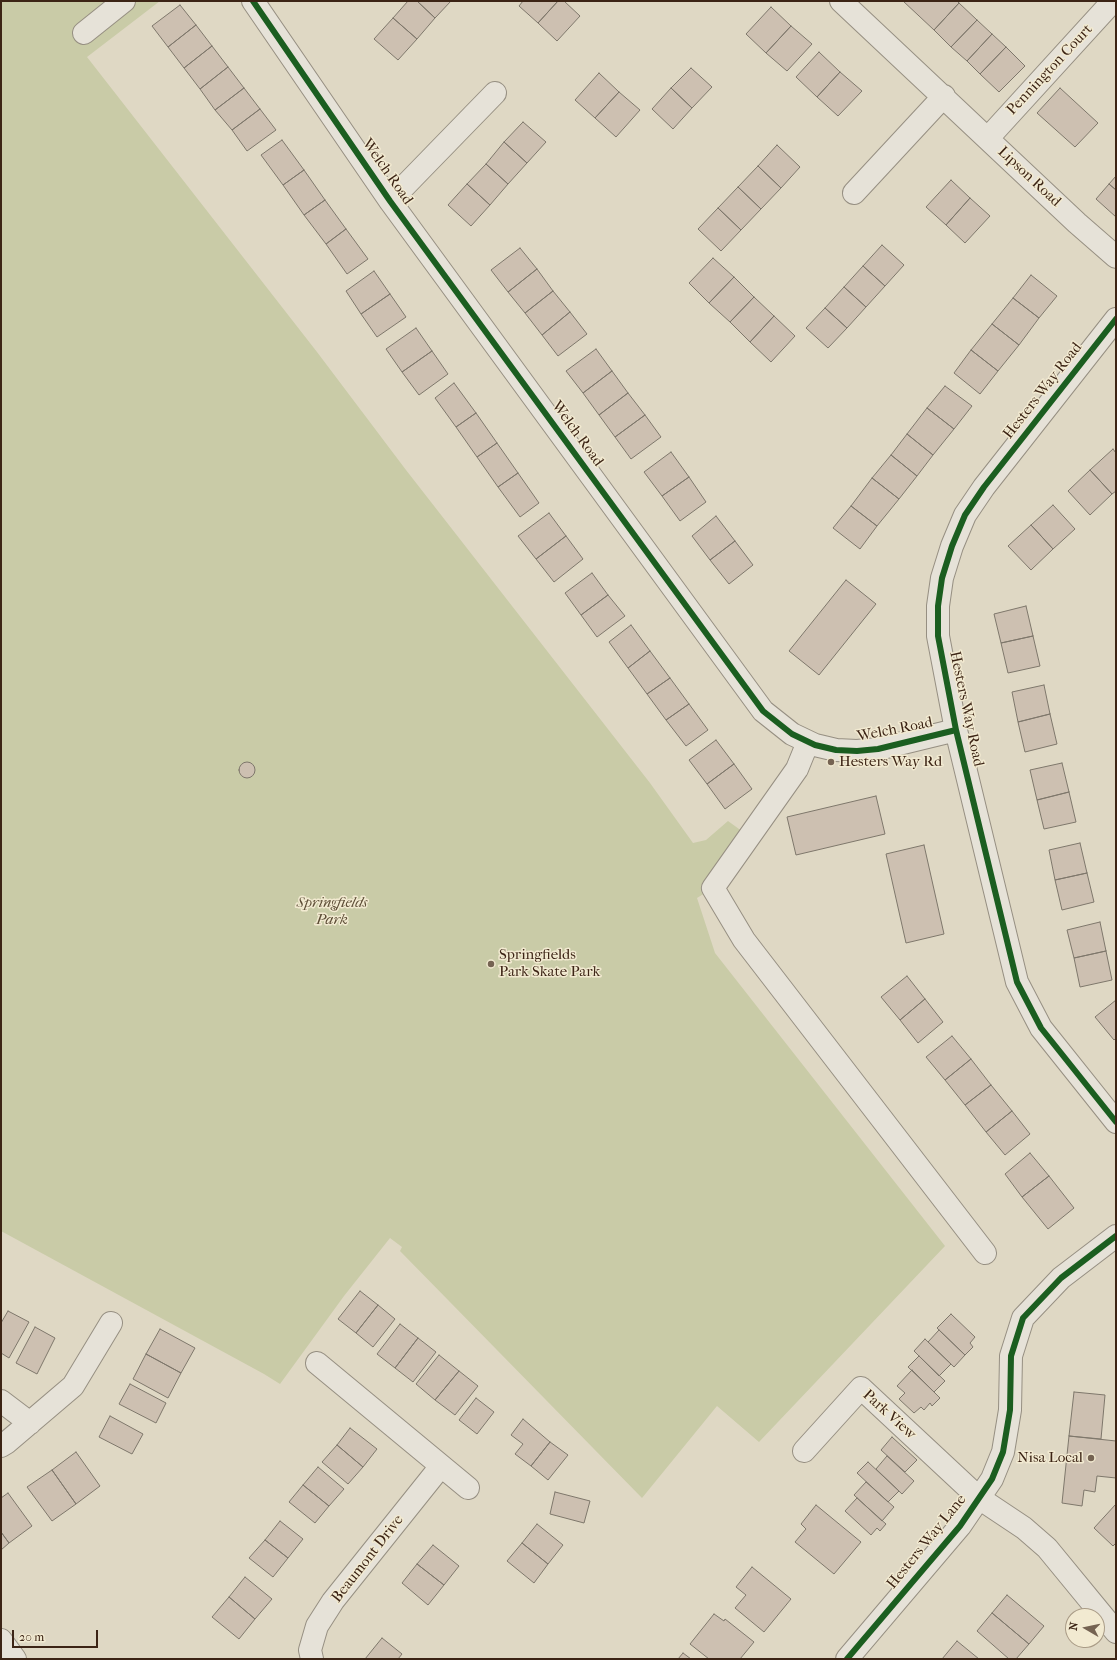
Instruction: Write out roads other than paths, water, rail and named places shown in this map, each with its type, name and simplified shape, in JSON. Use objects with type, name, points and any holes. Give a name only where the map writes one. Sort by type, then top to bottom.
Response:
[{"type":"street","points":[[84,33],[124,1]]},
{"type":"street","name":"Welch Road","points":[[253,1],[390,200],[763,711],[792,734],[808,742],[836,750],[857,752],[878,749],[956,730]]},
{"type":"street","name":"Lipson Road","points":[[841,1],[944,96],[1077,223],[1116,257]]},
{"type":"street","name":"Pennington Court","points":[[988,138],[1113,1]]},
{"type":"street","name":"Welch Road","points":[[390,200],[495,93]]},
{"type":"street","points":[[854,193],[944,96]]},
{"type":"street","name":"Hesters Way Road","points":[[1116,318],[984,487],[965,515],[952,546],[942,578],[938,606],[938,629],[956,730],[1017,982],[1041,1028],[1116,1122]]},
{"type":"street","points":[[808,742],[797,769],[713,888],[744,940],[985,1253]]},
{"type":"street","name":"Hesters Way Lane","points":[[847,1659],[960,1526],[992,1479],[1003,1452],[1010,1410],[1011,1356],[1023,1318],[1061,1278],[1116,1236]]},
{"type":"street","points":[[4,1445],[73,1386],[111,1323]]},
{"type":"street","points":[[317,1363],[468,1488]]},
{"type":"street","name":"Park View","points":[[804,1451],[861,1388],[979,1498]]},
{"type":"street","points":[[1,1401],[30,1423]]},
{"type":"street","name":"Beaumont Drive","points":[[312,1659],[310,1650],[317,1626],[333,1601],[441,1466]]},
{"type":"street","points":[[979,1498],[1024,1528],[1047,1548],[1116,1632]]},
{"type":"street","points":[[1,1640],[15,1659]]},
{"type":"place","name":"Hesters Way Rd","points":[[831,762]]},
{"type":"place","name":"Springfields Park Skate Park","points":[[491,964]]},
{"type":"place","name":"Nisa Local","points":[[1091,1458]]},
{"type":"park label","name":"Springfields Park","points":[[332,912]]}]
